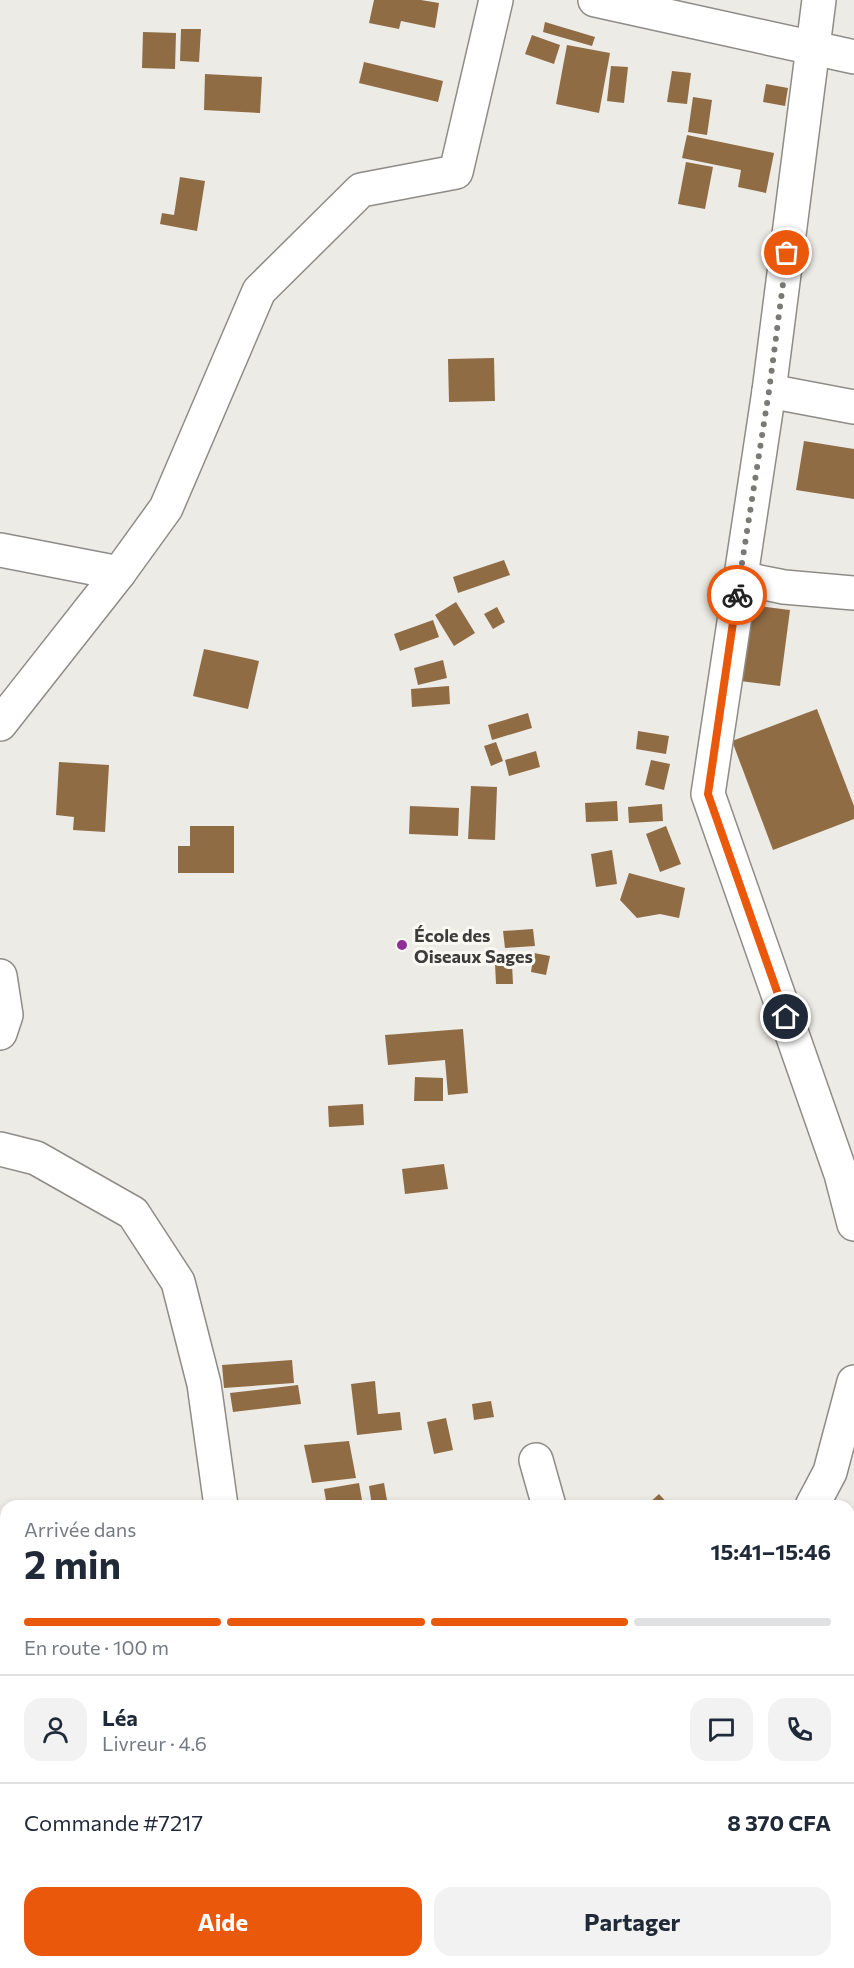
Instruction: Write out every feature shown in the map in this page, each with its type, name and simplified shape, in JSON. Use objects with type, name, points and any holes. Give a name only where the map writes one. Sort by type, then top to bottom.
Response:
[{"type":"street","points":[[0,724],[119,573],[166,508],[259,291],[360,190],[456,172],[496,0]]},
{"type":"street","points":[[596,0],[854,57]]},
{"type":"street","points":[[819,0],[769,391],[708,794],[847,1173],[854,1224]]},
{"type":"street","points":[[769,391],[854,407]]},
{"type":"street","points":[[0,550],[119,573]]},
{"type":"street","points":[[740,578],[784,587],[854,593]]},
{"type":"street","points":[[0,976],[6,1015],[0,1033]]},
{"type":"street","points":[[0,1149],[36,1158],[133,1213],[178,1282],[204,1384],[220,1500]]},
{"type":"street","points":[[818,1500],[842,1477],[854,1382]]},
{"type":"street","points":[[536,1460],[547,1500]]},
{"type":"building","points":[[374,0],[421,0],[439,3],[435,28],[401,21],[399,29],[369,23]]},
{"type":"building","points":[[545,22],[595,37],[592,46],[543,32]]},
{"type":"building","points":[[181,29],[201,29],[199,62],[180,61]]},
{"type":"building","points":[[143,32],[176,33],[175,69],[142,68]]},
{"type":"building","points":[[532,35],[560,45],[554,64],[525,54]]},
{"type":"building","points":[[567,45],[610,53],[599,113],[556,104]]},
{"type":"building","points":[[364,62],[443,81],[438,102],[359,83]]},
{"type":"building","points":[[611,66],[628,67],[624,103],[607,101]]},
{"type":"building","points":[[672,71],[691,73],[687,104],[667,102]]},
{"type":"building","points":[[205,74],[262,77],[260,113],[204,110]]},
{"type":"building","points":[[766,84],[788,88],[785,106],[763,102]]},
{"type":"building","points":[[693,97],[712,100],[707,135],[688,132]]},
{"type":"building","points":[[687,135],[774,153],[766,193],[738,187],[741,170],[682,158]]},
{"type":"building","points":[[686,162],[713,167],[705,209],[678,204]]},
{"type":"building","points":[[180,177],[205,181],[197,231],[160,224],[162,213],[174,215]]},
{"type":"building","points":[[494,358],[495,401],[449,402],[448,359]]},
{"type":"building","points":[[804,441],[854,449],[854,499],[796,490]]},
{"type":"building","points":[[504,560],[510,575],[458,593],[453,577]]},
{"type":"building","points":[[456,602],[475,633],[454,646],[435,615]]},
{"type":"building","points":[[751,605],[790,610],[780,686],[740,681]]},
{"type":"building","points":[[497,607],[505,622],[493,629],[484,614]]},
{"type":"building","points":[[433,620],[439,637],[400,651],[394,634]]},
{"type":"building","points":[[204,649],[259,661],[248,709],[193,696]]},
{"type":"building","points":[[443,660],[447,678],[418,685],[414,668]]},
{"type":"building","points":[[449,686],[450,704],[412,707],[411,689]]},
{"type":"building","points":[[817,709],[854,806],[854,819],[773,850],[732,741]]},
{"type":"building","points":[[528,713],[532,728],[492,740],[488,725]]},
{"type":"building","points":[[638,731],[669,736],[666,754],[636,749]]},
{"type":"building","points":[[496,742],[503,761],[491,766],[484,746]]},
{"type":"building","points":[[536,751],[540,767],[509,776],[505,760]]},
{"type":"building","points":[[651,760],[670,764],[664,790],[645,785]]},
{"type":"building","points":[[59,762],[109,765],[105,832],[73,830],[74,817],[56,815]]},
{"type":"building","points":[[471,786],[497,787],[495,840],[468,839]]},
{"type":"building","points":[[617,801],[618,821],[586,822],[585,803]]},
{"type":"building","points":[[662,804],[663,821],[629,823],[628,807]]},
{"type":"building","points":[[410,806],[459,808],[458,836],[409,834]]},
{"type":"building","points":[[190,826],[234,826],[234,873],[178,873],[178,846],[190,846]]},
{"type":"building","points":[[666,826],[681,864],[660,872],[646,834]]},
{"type":"building","points":[[612,850],[617,884],[596,887],[591,854]]},
{"type":"building","points":[[629,873],[685,888],[679,918],[660,914],[637,918],[620,900]]},
{"type":"building","points":[[533,929],[535,946],[505,948],[503,931]]},
{"type":"building","points":[[534,953],[550,956],[546,975],[531,972]]},
{"type":"building","points":[[495,964],[512,964],[513,984],[496,984]]},
{"type":"building","points":[[463,1029],[468,1093],[448,1095],[445,1060],[388,1065],[385,1035]]},
{"type":"building","points":[[415,1077],[443,1078],[443,1101],[414,1101]]},
{"type":"building","points":[[363,1104],[364,1125],[329,1127],[328,1106]]},
{"type":"building","points":[[444,1164],[448,1189],[405,1194],[402,1169]]},
{"type":"building","points":[[292,1360],[294,1383],[224,1388],[222,1365]]},
{"type":"building","points":[[375,1381],[378,1414],[400,1412],[402,1430],[357,1435],[351,1384]]},
{"type":"building","points":[[298,1385],[301,1404],[233,1412],[230,1393]]},
{"type":"building","points":[[491,1401],[494,1417],[474,1420],[472,1404]]},
{"type":"building","points":[[446,1418],[453,1450],[434,1454],[427,1422]]},
{"type":"building","points":[[349,1441],[356,1478],[312,1483],[304,1445]]},
{"type":"building","points":[[359,1483],[362,1500],[326,1500],[324,1489]]},
{"type":"building","points":[[384,1483],[387,1500],[371,1500],[369,1486]]},
{"type":"building","points":[[659,1494],[664,1500],[652,1500]]},
{"type":"way so far","points":[[737,595],[769,391],[787,253]]},
{"type":"place","name":"École des Oiseaux Sages","points":[[402,945]]},
{"type":"route","points":[[737,595],[708,794],[786,1017]]}]
